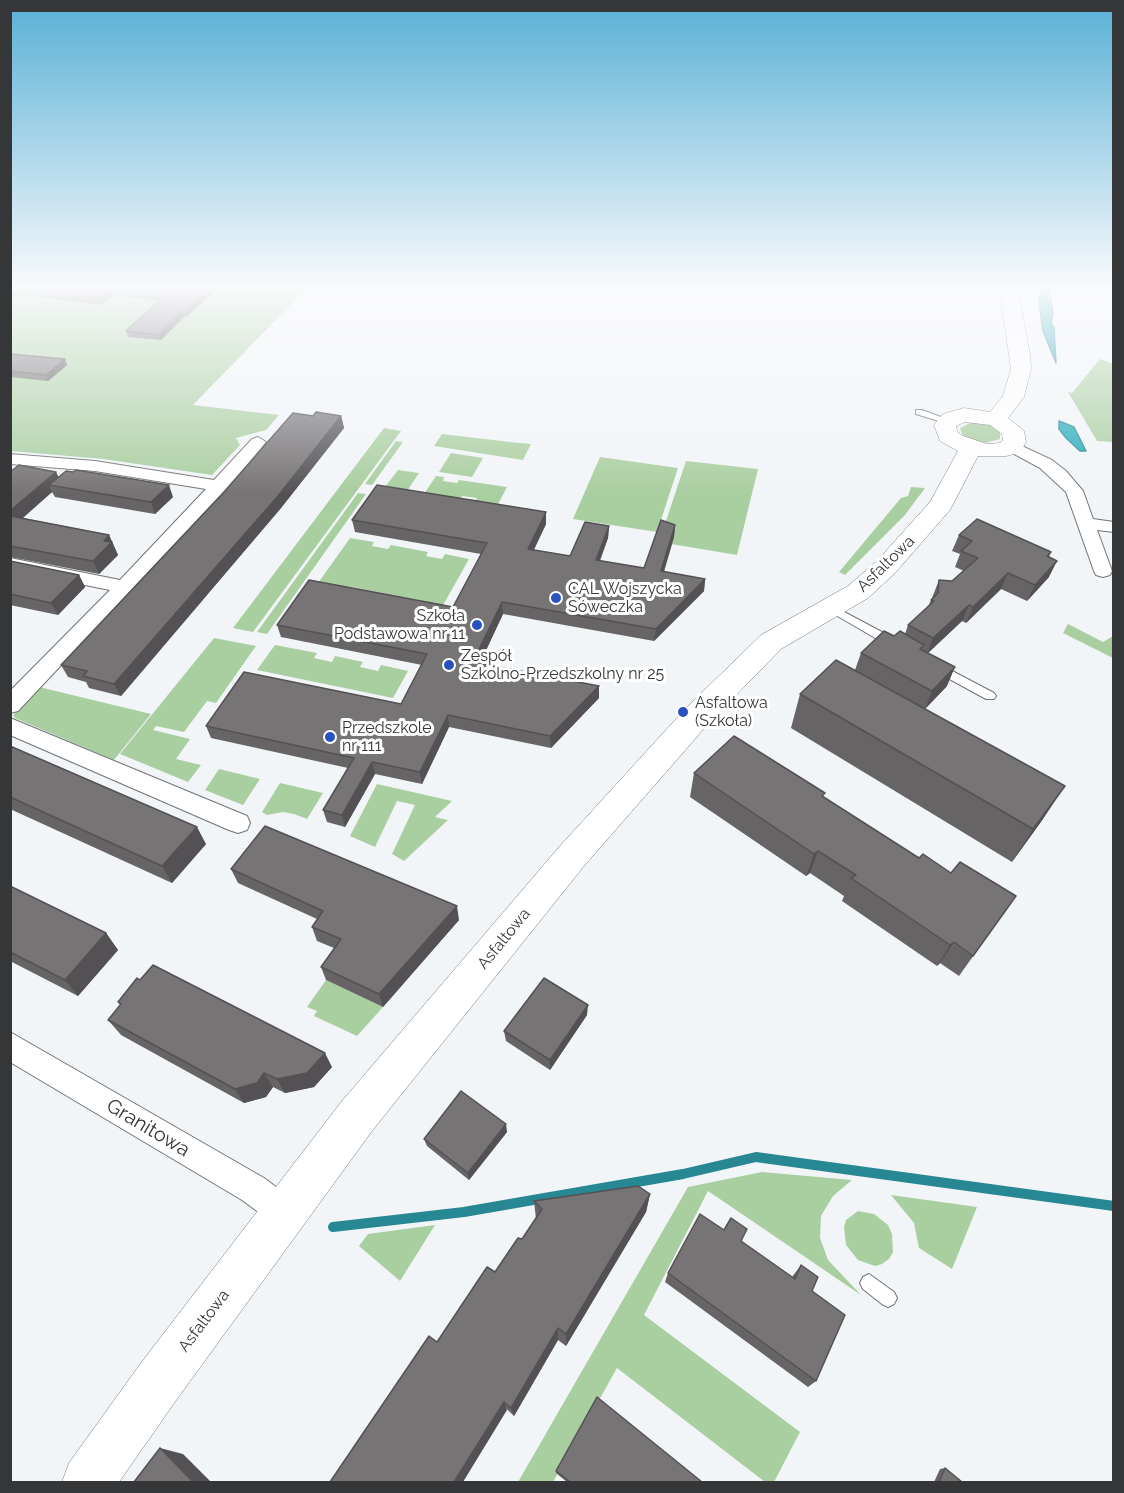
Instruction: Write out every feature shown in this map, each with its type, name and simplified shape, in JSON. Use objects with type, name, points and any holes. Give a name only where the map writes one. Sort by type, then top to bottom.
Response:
[{"type":"street","points":[[996,419],[1013,398],[1021,369],[1020,355]]},
{"type":"street","points":[[964,415],[996,419],[1013,431],[1016,437],[1011,446],[999,450],[970,448],[948,436],[945,430],[948,421],[964,415]]},
{"type":"street","points":[[10,705],[220,486],[258,442]]},
{"type":"street","points":[[1011,446],[1037,459],[1060,475],[1074,491],[1088,524],[1103,571]]},
{"type":"street","name":"Asfaltowa","points":[[88,1482],[159,1381],[357,1116],[572,856],[697,716],[771,642],[858,592],[907,545],[941,506],[970,448]]},
{"type":"street","points":[[10,459],[95,466],[220,486]]},
{"type":"street","points":[[1088,524],[1113,526]]},
{"type":"street","points":[[10,564],[124,587]]},
{"type":"street","points":[[10,726],[238,823]]},
{"type":"street","name":"Granitowa","points":[[10,1046],[253,1190],[284,1212]]},
{"type":"lane","points":[[919,412],[948,421]]},
{"type":"lane","points":[[831,608],[900,647]]},
{"type":"lane","points":[[930,663],[990,696]]},
{"type":"lane","points":[[869,1283],[888,1298]]},
{"type":"green space","points":[[10,355],[242,355],[193,405],[279,415],[266,430],[236,438],[240,445],[212,475],[103,459],[11,451]]},
{"type":"green space","points":[[1100,359],[1113,364],[1113,442],[1097,441],[1068,392],[1072,393]]},
{"type":"green space","points":[[972,422],[991,425],[1000,432],[1000,439],[985,443],[966,438],[960,428]]},
{"type":"green space","points":[[384,428],[401,431],[253,632],[233,628]]},
{"type":"green space","points":[[442,434],[531,444],[523,460],[434,446]]},
{"type":"green space","points":[[396,441],[403,442],[372,485],[365,484]]},
{"type":"green space","points":[[451,453],[483,458],[472,477],[439,472]]},
{"type":"green space","points":[[600,457],[678,468],[657,532],[573,519]]},
{"type":"green space","points":[[686,461],[758,469],[737,555],[659,542]]},
{"type":"green space","points":[[398,470],[419,473],[407,491],[385,487]]},
{"type":"green space","points":[[436,476],[444,477],[443,481],[457,483],[459,480],[507,487],[497,506],[475,502],[477,498],[462,496],[460,500],[424,494]]},
{"type":"green space","points":[[911,487],[925,488],[905,515],[845,575],[839,572],[901,498],[908,496]]},
{"type":"green space","points":[[358,493],[366,494],[267,634],[257,632]]},
{"type":"green space","points":[[350,538],[374,542],[372,546],[388,549],[391,545],[428,552],[426,556],[442,559],[445,554],[469,559],[441,609],[416,604],[418,600],[402,597],[399,601],[359,594],[361,589],[345,586],[342,591],[316,586]]},
{"type":"green space","points":[[1068,624],[1103,642],[1113,636],[1113,658],[1063,633]]},
{"type":"green space","points":[[214,638],[256,646],[216,703],[207,701],[184,732],[156,726],[153,730],[190,739],[176,759],[201,765],[188,782],[120,754]]},
{"type":"green space","points":[[275,645],[317,653],[314,658],[332,662],[335,656],[363,662],[360,667],[378,671],[381,665],[408,671],[393,698],[257,670]]},
{"type":"green space","points":[[39,687],[151,714],[114,760],[15,718],[13,715]]},
{"type":"green space","points":[[219,769],[260,779],[243,805],[205,790]]},
{"type":"green space","points":[[280,783],[323,793],[307,819],[283,812],[267,815],[262,812]]},
{"type":"green space","points":[[377,784],[452,801],[435,817],[448,820],[404,861],[392,854],[415,805],[397,801],[375,847],[350,836]]},
{"type":"green space","points":[[326,980],[383,1007],[357,1036],[314,1016],[317,1011],[307,1007]]},
{"type":"green space","points":[[762,1172],[852,1180],[833,1196],[821,1216],[820,1238],[828,1260],[861,1295],[708,1191],[644,1315],[800,1432],[774,1482],[765,1482],[617,1368],[553,1482],[518,1482],[688,1187]]},
{"type":"green space","points":[[891,1195],[977,1207],[952,1269],[919,1248],[914,1223]]},
{"type":"green space","points":[[858,1211],[874,1214],[888,1225],[892,1234],[893,1252],[882,1264],[875,1266],[858,1260],[846,1245],[844,1227],[846,1220]]},
{"type":"green space","points":[[435,1225],[400,1281],[359,1246],[368,1234]]},
{"type":"water","points":[[1059,421],[1074,427],[1086,451],[1080,451],[1066,438],[1059,429]]},
{"type":"building","points":[[10,355],[65,359],[46,375],[10,371]]},
{"type":"building","points":[[316,412],[341,416],[278,496],[114,684],[83,676],[87,671],[61,665],[224,492],[293,413],[313,416]]},
{"type":"building","points":[[19,465],[56,472],[10,511],[10,472]]},
{"type":"building","points":[[76,470],[169,485],[151,502],[49,485],[66,471]]},
{"type":"building","points":[[377,485],[546,512],[528,549],[570,556],[585,522],[609,526],[596,560],[644,568],[661,520],[675,525],[661,571],[705,579],[656,629],[502,602],[473,662],[599,686],[550,736],[448,715],[420,772],[372,762],[342,815],[323,810],[354,758],[206,726],[244,672],[401,704],[427,654],[277,625],[309,580],[453,607],[487,543],[352,520]]},
{"type":"building","points":[[10,516],[109,535],[104,541],[112,542],[93,561],[10,546]]},
{"type":"building","points":[[977,519],[1051,552],[1047,556],[1057,561],[1035,585],[1008,573],[973,607],[969,605],[933,638],[908,625],[934,601],[931,600],[938,593],[939,580],[952,581],[978,558],[961,551],[972,541],[959,535]]},
{"type":"building","points":[[10,561],[79,575],[51,603],[10,594]]},
{"type":"building","points":[[884,631],[894,636],[900,631],[924,645],[920,649],[955,667],[932,691],[861,653]]},
{"type":"building","points":[[836,660],[1065,786],[1033,829],[800,694]]},
{"type":"building","points":[[734,736],[825,793],[822,796],[919,858],[923,854],[951,873],[960,862],[1016,896],[973,956],[954,942],[950,945],[851,878],[856,875],[818,851],[814,854],[694,773]]},
{"type":"building","points":[[10,746],[197,827],[162,866],[10,797]]},
{"type":"building","points":[[265,826],[457,906],[379,994],[321,967],[341,939],[312,927],[323,911],[231,869]]},
{"type":"building","points":[[10,886],[106,933],[65,980],[10,952]]},
{"type":"building","points":[[153,965],[325,1053],[307,1073],[277,1079],[264,1073],[257,1083],[235,1089],[108,1020],[121,1004],[118,1002],[137,978],[140,980]]},
{"type":"building","points":[[544,978],[588,1005],[550,1060],[504,1031]]},
{"type":"building","points":[[461,1091],[506,1124],[468,1173],[424,1139]]},
{"type":"building","points":[[638,1186],[650,1194],[566,1334],[558,1328],[511,1408],[504,1402],[454,1482],[330,1482],[429,1336],[437,1342],[487,1267],[495,1272],[518,1238],[522,1239],[542,1209],[534,1201]]},
{"type":"building","points":[[700,1214],[724,1230],[731,1218],[747,1229],[741,1241],[795,1279],[801,1265],[818,1277],[812,1291],[845,1315],[816,1381],[668,1273]]},
{"type":"building","points":[[597,1397],[702,1482],[570,1482],[556,1471]]},
{"type":"building","points":[[160,1448],[193,1482],[134,1482]]},
{"type":"building","points":[[945,1468],[962,1482],[939,1482]]},
{"type":"waterway","points":[[333,1227],[464,1212],[683,1174],[756,1157],[1114,1206]]},
{"type":"place","name":"CAL Wojszycka Sóweczka","points":[[556,598]]},
{"type":"place","name":"Szkoła Podstawowa nr 11","points":[[477,625]]},
{"type":"place","name":"Zespół Szkolno-Przedszkolny nr 25","points":[[449,665]]},
{"type":"place","name":"Asfaltowa (Szkoła)","points":[[683,712]]},
{"type":"place","name":"Przedszkole nr 111","points":[[330,737]]}]
